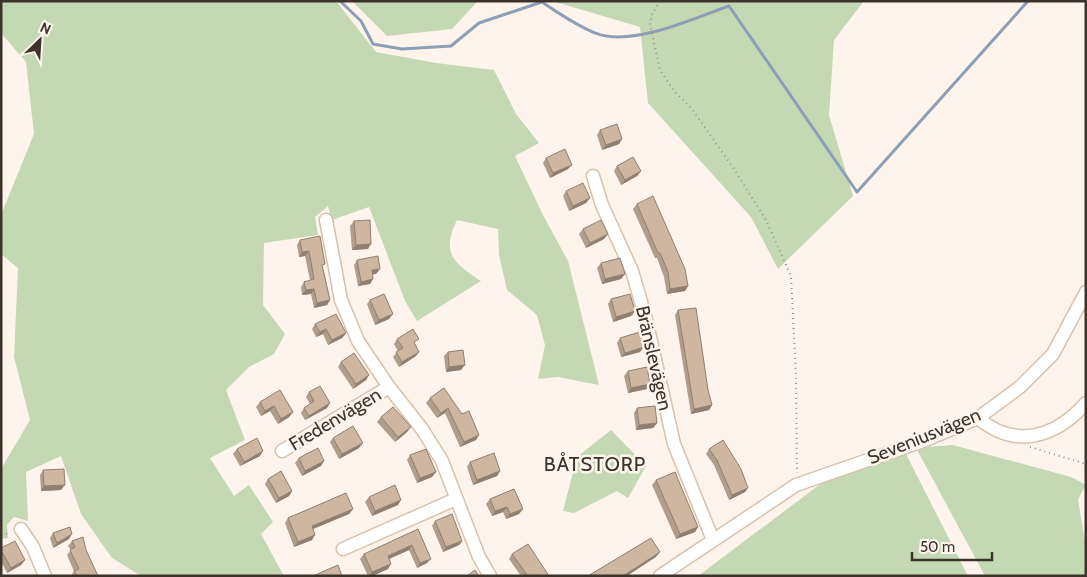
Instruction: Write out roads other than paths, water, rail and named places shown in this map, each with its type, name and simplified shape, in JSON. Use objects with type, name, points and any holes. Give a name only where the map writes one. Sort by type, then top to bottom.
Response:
[{"type":"street","name":"Bränslevägen","points":[[593,176],[602,205],[632,271],[646,319],[674,444],[713,540]]},
{"type":"street","name":"Fredenvägen","points":[[326,220],[340,300],[358,341],[389,388],[422,429],[442,461],[479,557],[490,576]]},
{"type":"street","name":"Seveniusvägen","points":[[660,576],[796,485],[923,441],[978,418],[1020,387],[1053,354],[1086,292]]},
{"type":"street","name":"Fredenvägen","points":[[282,451],[389,388]]},
{"type":"street","points":[[978,418],[990,428],[1030,437],[1040,435],[1069,421],[1086,403]]},
{"type":"street","points":[[343,549],[456,499]]},
{"type":"street","points":[[21,529],[33,546],[45,576]]},
{"type":"waterway","points":[[340,1],[361,21],[373,44],[402,49],[451,46],[479,23],[542,2],[591,31],[606,36],[621,37],[636,36],[669,28],[729,6],[857,192],[1028,1]]},
{"type":"district","name":"BÅTSTORP","points":[[595,464]]}]
